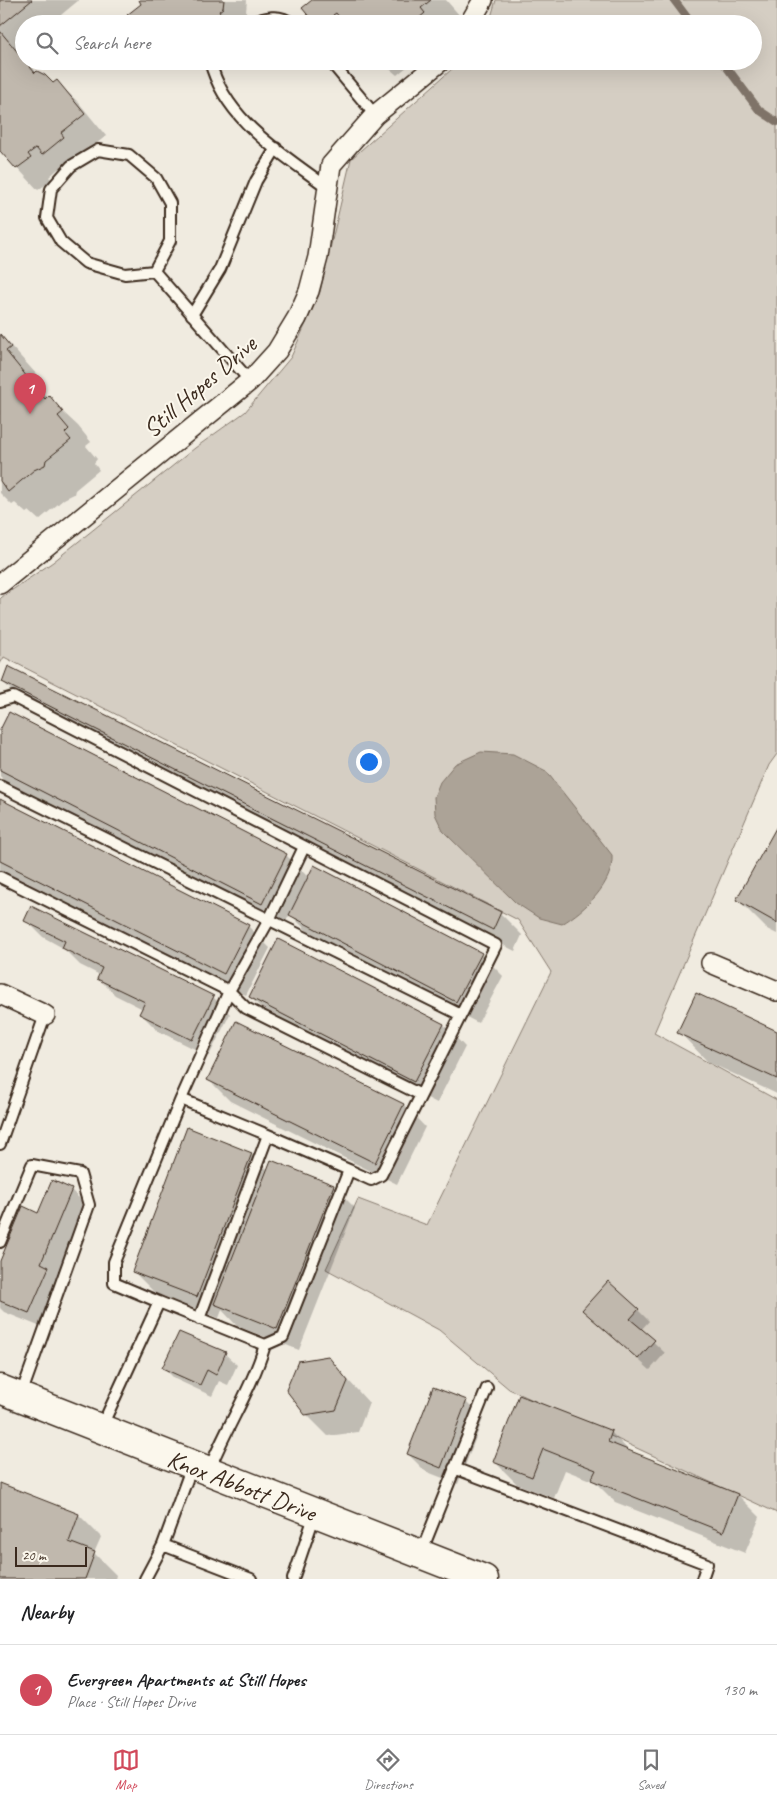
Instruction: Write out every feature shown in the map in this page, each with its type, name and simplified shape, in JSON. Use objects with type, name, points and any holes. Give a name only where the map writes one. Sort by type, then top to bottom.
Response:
[{"type":"main road","name":"Knox Abbott Drive","points":[[10,1393],[100,1430],[484,1579]]},
{"type":"street","points":[[474,15],[483,0]]},
{"type":"street","name":"Still Hopes Drive","points":[[0,584],[250,381],[277,351],[297,318],[309,290],[318,257],[331,166],[376,115],[430,70]]},
{"type":"street","points":[[711,963],[777,991]]},
{"type":"street","points":[[0,994],[45,1015]]},
{"type":"lane","points":[[212,70],[228,104],[248,127],[328,188]]},
{"type":"lane","points":[[338,70],[376,115]]},
{"type":"lane","points":[[192,314],[220,269],[256,180],[276,148]]},
{"type":"lane","points":[[98,150],[129,155],[156,178],[170,204],[170,241],[154,271],[125,274],[86,263],[61,242],[47,218],[51,189],[71,166],[98,150]]},
{"type":"lane","points":[[154,271],[250,381]]},
{"type":"lane","points":[[0,701],[13,697],[496,946],[381,1175],[371,1180],[181,1099]]},
{"type":"lane","points":[[0,786],[461,1015]]},
{"type":"lane","points":[[304,847],[269,920],[229,991],[181,1099],[114,1262],[114,1283],[199,1319],[266,1344],[283,1337],[349,1170]]},
{"type":"lane","points":[[0,877],[229,991],[246,1008],[421,1095]]},
{"type":"lane","points":[[0,1144],[3,1126],[45,1015]]},
{"type":"lane","points":[[199,1319],[268,1135]]},
{"type":"lane","points":[[0,1242],[32,1165],[80,1174],[89,1205],[10,1393]]},
{"type":"lane","points":[[100,1430],[159,1302]]},
{"type":"lane","points":[[146,1579],[200,1469],[226,1430],[266,1344]]},
{"type":"lane","points":[[421,1554],[487,1388]]},
{"type":"lane","points":[[454,1468],[707,1564],[702,1579]]},
{"type":"lane","points":[[293,1579],[315,1513]]},
{"type":"lane","points":[[163,1545],[251,1579]]},
{"type":"shaded area","points":[[496,0],[777,0],[777,754],[769,765],[654,1033],[777,1100],[777,1513],[509,1389],[439,1330],[326,1269],[358,1199],[427,1225],[551,972],[518,920],[4,657],[0,664],[0,599],[53,562],[195,448],[245,412],[291,357],[320,292],[351,159],[451,70],[762,70],[762,15],[492,15]]},
{"type":"shaded area","points":[[481,752],[513,754],[546,771],[612,855],[611,866],[603,886],[588,904],[562,924],[539,918],[516,903],[443,831],[435,814],[434,797],[440,782],[455,764]]},
{"type":"building","points":[[0,0],[32,0],[0,26]]},
{"type":"building","points":[[139,0],[224,0],[223,8],[219,11],[222,15],[127,15],[141,4]]},
{"type":"building","points":[[312,0],[431,0],[421,8],[425,13],[423,15],[338,15],[336,13],[333,15],[308,15],[302,8]]},
{"type":"building","points":[[0,31],[15,49],[15,70],[32,70],[35,73],[37,71],[45,75],[53,83],[57,80],[85,114],[61,133],[64,137],[42,155],[36,148],[28,154],[31,158],[16,169],[0,151]]},
{"type":"building","points":[[0,334],[11,347],[6,351],[45,399],[49,395],[63,412],[58,416],[69,429],[65,433],[71,440],[46,460],[45,465],[34,470],[8,492],[0,481]]},
{"type":"building","points":[[8,666],[501,912],[493,930],[2,682]]},
{"type":"building","points":[[9,712],[287,854],[262,904],[0,770],[0,730]]},
{"type":"building","points":[[0,799],[249,925],[224,974],[0,861]]},
{"type":"building","points":[[777,826],[777,923],[736,900]]},
{"type":"building","points":[[314,865],[482,953],[456,1002],[289,915]]},
{"type":"building","points":[[31,906],[214,996],[192,1040],[139,1014],[145,1002],[97,979],[102,968],[62,948],[65,941],[24,921]]},
{"type":"building","points":[[278,939],[444,1024],[414,1082],[249,997]]},
{"type":"building","points":[[696,993],[777,1031],[777,1079],[677,1033]]},
{"type":"building","points":[[236,1021],[404,1104],[375,1163],[207,1080]]},
{"type":"building","points":[[187,1127],[252,1153],[197,1297],[132,1272]]},
{"type":"building","points":[[271,1160],[334,1185],[277,1329],[214,1304]]},
{"type":"building","points":[[52,1180],[72,1189],[41,1263],[49,1267],[29,1313],[0,1301],[0,1261],[23,1206],[38,1213]]},
{"type":"building","points":[[608,1281],[639,1309],[630,1319],[655,1340],[638,1359],[582,1310]]},
{"type":"building","points":[[179,1332],[226,1352],[216,1375],[207,1370],[200,1385],[162,1368]]},
{"type":"building","points":[[328,1356],[348,1381],[336,1410],[305,1415],[286,1390],[298,1361]]},
{"type":"building","points":[[433,1387],[467,1400],[441,1468],[407,1454]]},
{"type":"building","points":[[519,1395],[612,1431],[608,1442],[738,1494],[723,1532],[591,1480],[596,1470],[543,1449],[532,1477],[493,1462]]},
{"type":"building","points":[[0,1483],[79,1514],[69,1542],[95,1552],[85,1579],[0,1579]]},
{"type":"waterway","points":[[674,0],[685,15]]},
{"type":"waterway","points":[[729,70],[759,110],[777,122]]},
{"type":"place","name":"Evergreen Apartments at Still Hopes","points":[[30,414]]}]
